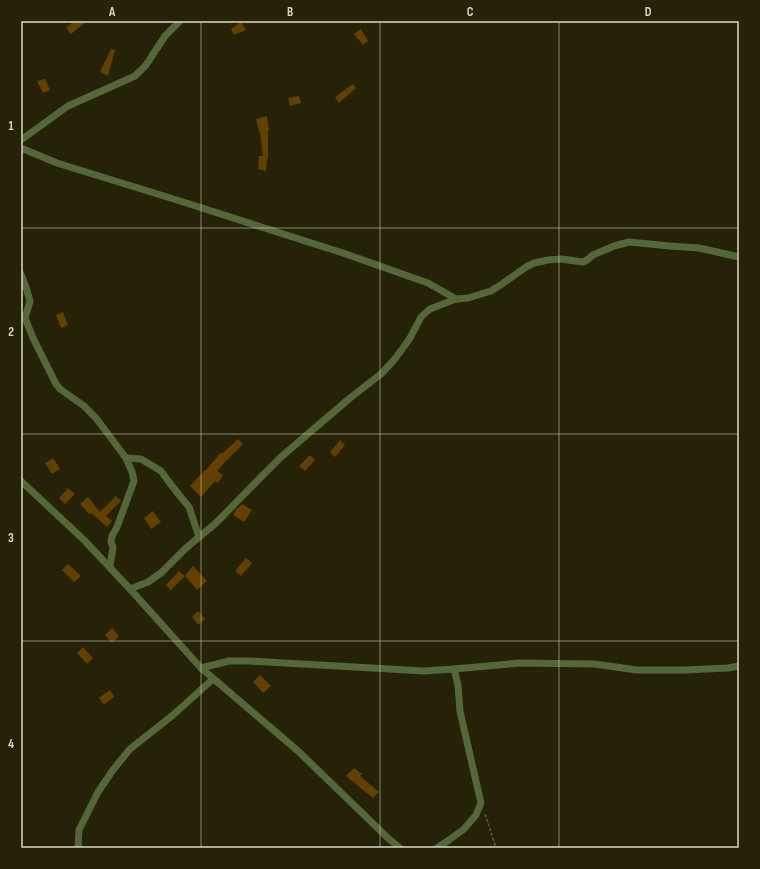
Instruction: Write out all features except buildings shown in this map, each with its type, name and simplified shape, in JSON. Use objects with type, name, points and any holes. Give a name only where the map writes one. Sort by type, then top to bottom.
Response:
[{"type":"street","points":[[21,140],[68,106],[135,76],[146,65],[165,36],[180,21]]},
{"type":"street","points":[[21,148],[63,165],[343,253],[428,283],[456,299]]},
{"type":"street","points":[[130,588],[148,582],[161,573],[186,548],[216,523],[281,458],[350,398],[381,374],[403,348],[421,317],[430,309],[456,299],[468,298],[491,291],[534,263],[561,259],[583,262],[614,246],[629,242],[699,248],[739,256]]},
{"type":"street","points":[[21,274],[30,301],[25,318],[33,338],[56,384],[60,389],[84,406],[96,418],[126,458],[132,472],[134,481],[117,527],[112,536],[111,542],[113,547],[110,567]]},
{"type":"street","points":[[126,458],[141,459],[161,471],[189,507],[199,537]]},
{"type":"street","points":[[21,481],[84,540],[110,567],[201,668],[298,752],[388,839],[400,848]]},
{"type":"street","points":[[201,668],[229,661],[424,671],[520,663],[594,664],[637,670],[685,670],[739,666]]},
{"type":"street","points":[[437,848],[464,829],[476,815],[481,803],[460,711],[458,685],[454,669]]},
{"type":"street","points":[[78,848],[79,830],[98,792],[113,770],[130,749],[173,715],[213,679]]},
{"type":"path","points":[[481,803],[496,848]]}]
